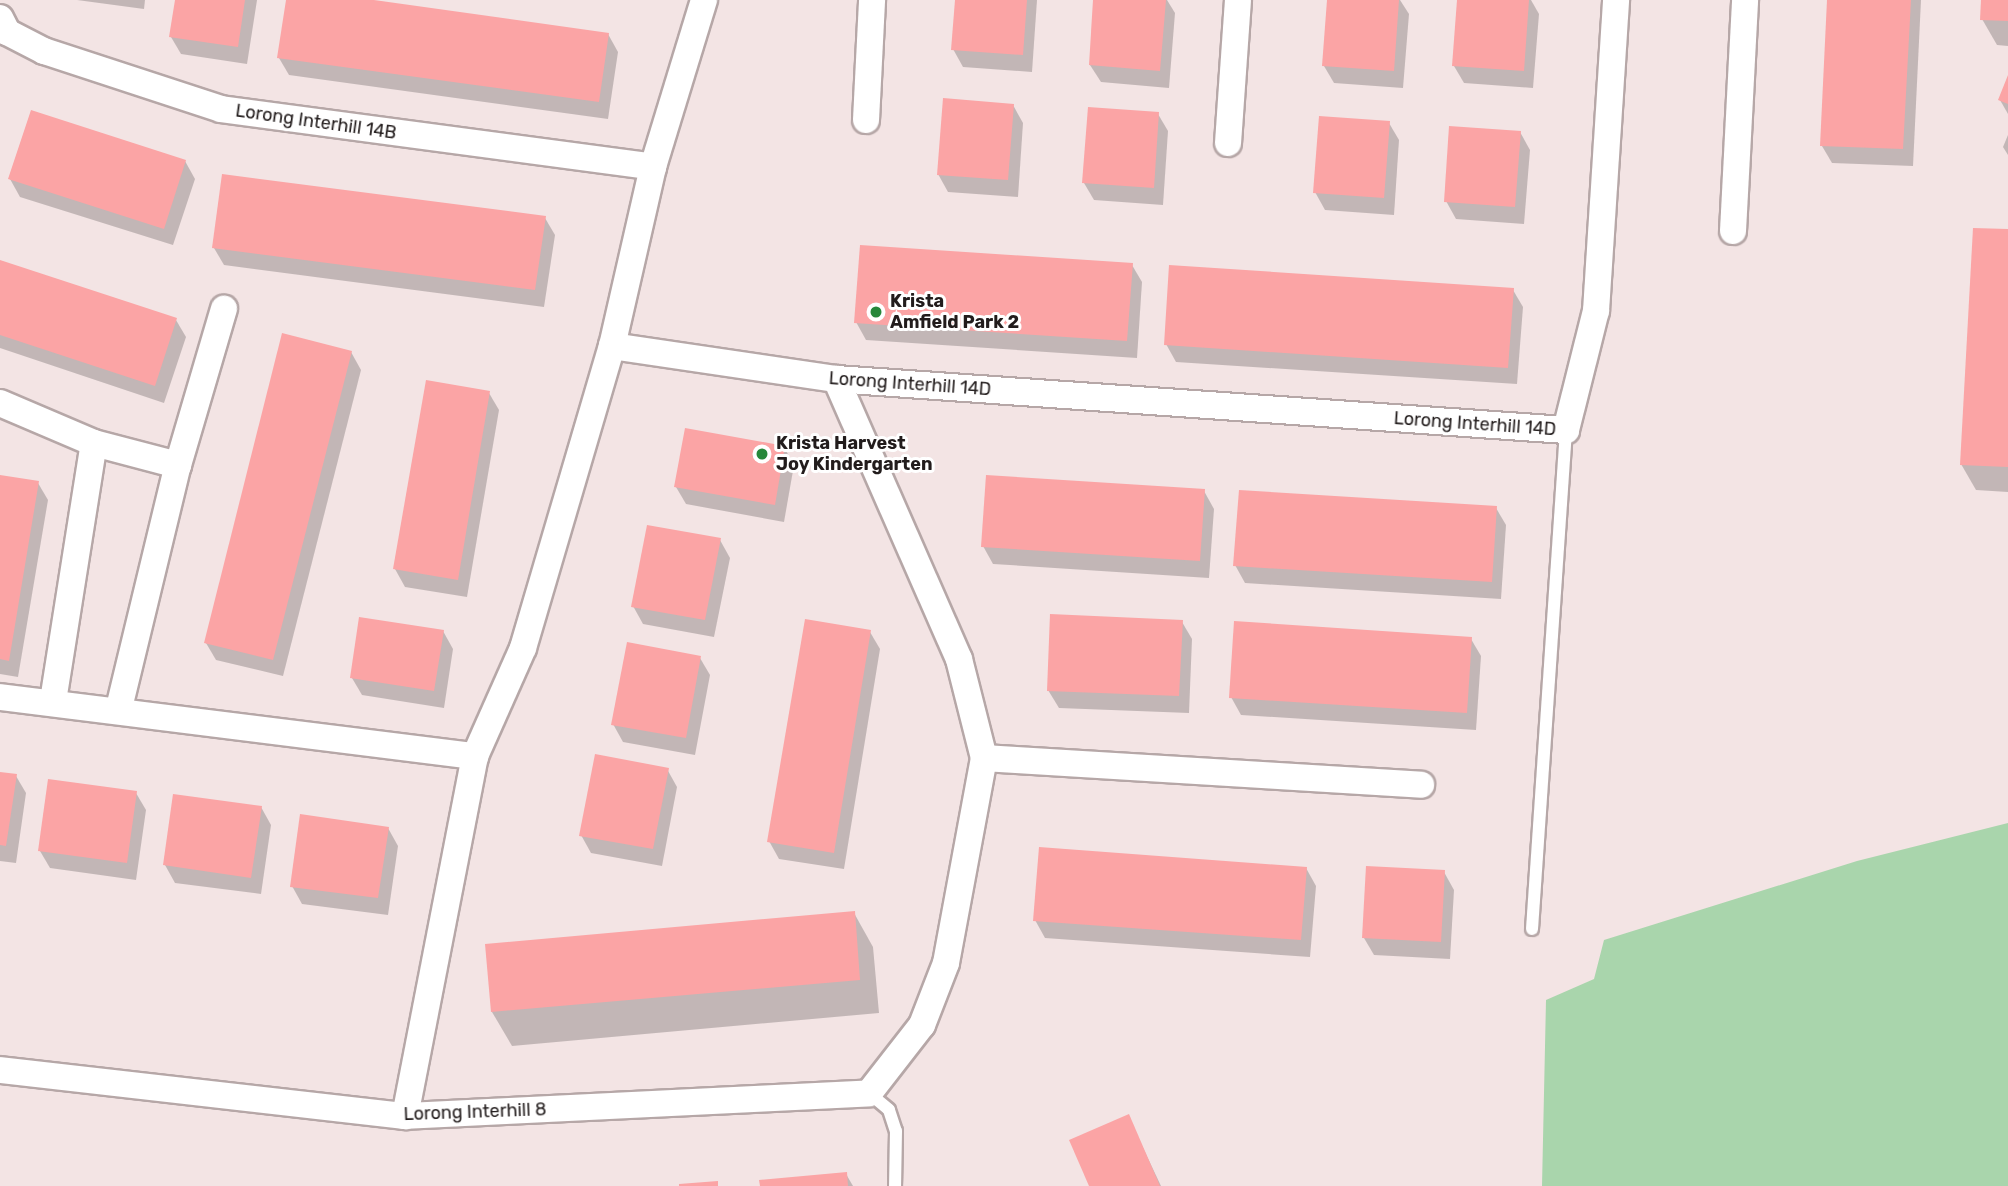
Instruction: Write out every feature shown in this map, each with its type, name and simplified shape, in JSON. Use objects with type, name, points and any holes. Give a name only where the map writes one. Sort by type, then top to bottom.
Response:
[{"type":"street","points":[[405,1116],[475,756],[523,648],[612,346],[653,167],[704,0]]},
{"type":"street","points":[[866,120],[872,0]]},
{"type":"street","points":[[1228,143],[1238,0]]},
{"type":"street","points":[[1566,430],[1596,312],[1616,0]]},
{"type":"street","points":[[1733,231],[1745,0]]},
{"type":"street","name":"Lorong Interhill 14B","points":[[0,18],[7,33],[44,51],[221,109],[653,167]]},
{"type":"street","points":[[119,708],[178,465],[224,309]]},
{"type":"street","name":"Lorong Interhill 14D","points":[[612,346],[836,379],[1566,430]]},
{"type":"street","points":[[836,379],[958,659],[984,758],[946,963],[922,1025],[869,1093]]},
{"type":"street","points":[[0,403],[94,443],[178,465]]},
{"type":"street","points":[[53,701],[94,443]]},
{"type":"street","points":[[0,697],[119,708],[475,756]]},
{"type":"street","points":[[984,758],[1421,785]]},
{"type":"street","name":"Lorong Interhill 8","points":[[0,1070],[405,1116],[869,1093]]},
{"type":"lane","points":[[1532,929],[1566,430]]},
{"type":"lane","points":[[869,1093],[889,1110],[896,1131],[895,1186]]},
{"type":"green space","points":[[2008,823],[2008,1186],[1542,1186],[1546,1000],[1594,979],[1604,940],[1857,861]]},
{"type":"building","points":[[175,0],[245,0],[238,47],[169,37]]},
{"type":"building","points":[[286,0],[374,0],[609,33],[599,102],[277,58]]},
{"type":"building","points":[[955,0],[1027,0],[1023,55],[951,50]]},
{"type":"building","points":[[1093,0],[1166,0],[1160,71],[1089,65]]},
{"type":"building","points":[[1327,0],[1399,0],[1394,71],[1322,66]]},
{"type":"building","points":[[1457,0],[1529,0],[1524,71],[1452,66]]},
{"type":"building","points":[[1827,0],[1911,0],[1903,149],[1820,146]]},
{"type":"building","points":[[1981,0],[2008,0],[2008,21],[1980,20]]},
{"type":"building","points":[[2008,75],[2008,104],[1998,100]]},
{"type":"building","points":[[943,98],[1014,104],[1008,180],[937,175]]},
{"type":"building","points":[[1088,107],[1159,112],[1154,188],[1082,183]]},
{"type":"building","points":[[31,110],[186,160],[164,229],[8,179]]},
{"type":"building","points":[[1319,116],[1390,121],[1384,198],[1313,193]]},
{"type":"building","points":[[1449,126],[1521,131],[1515,207],[1444,202]]},
{"type":"building","points":[[222,174],[546,216],[535,290],[212,248]]},
{"type":"building","points":[[1973,228],[2008,229],[2008,467],[1960,465]]},
{"type":"building","points":[[860,245],[1133,263],[1127,341],[854,323]]},
{"type":"building","points":[[0,260],[177,318],[155,386],[0,335]]},
{"type":"building","points":[[1169,265],[1514,288],[1508,368],[1164,345]]},
{"type":"building","points":[[282,333],[352,351],[273,660],[204,643]]},
{"type":"building","points":[[426,380],[490,391],[458,580],[393,569]]},
{"type":"building","points":[[685,428],[785,446],[775,505],[674,487]]},
{"type":"building","points":[[0,475],[39,481],[9,661],[0,659]]},
{"type":"building","points":[[986,475],[1205,489],[1200,561],[981,547]]},
{"type":"building","points":[[1239,490],[1497,506],[1492,582],[1233,566]]},
{"type":"building","points":[[647,525],[721,538],[705,620],[631,607]]},
{"type":"building","points":[[1050,614],[1183,620],[1179,696],[1047,691]]},
{"type":"building","points":[[359,617],[444,630],[434,691],[350,678]]},
{"type":"building","points":[[805,619],[871,630],[834,853],[767,842]]},
{"type":"building","points":[[1234,621],[1472,637],[1467,713],[1229,698]]},
{"type":"building","points":[[627,642],[701,656],[686,738],[611,725]]},
{"type":"building","points":[[595,754],[669,768],[653,849],[579,836]]},
{"type":"building","points":[[0,772],[17,774],[6,846],[0,845]]},
{"type":"building","points":[[48,779],[137,791],[127,863],[38,851]]},
{"type":"building","points":[[173,794],[262,806],[251,878],[163,865]]},
{"type":"building","points":[[300,814],[389,827],[378,898],[290,887]]},
{"type":"building","points":[[1039,847],[1307,867],[1301,940],[1033,921]]},
{"type":"building","points":[[1366,866],[1445,870],[1441,942],[1362,938]]},
{"type":"building","points":[[855,911],[860,980],[491,1012],[485,944]]},
{"type":"building","points":[[1129,1114],[1160,1186],[1089,1186],[1069,1140]]},
{"type":"building","points":[[847,1172],[848,1186],[760,1186],[759,1180]]},
{"type":"building","points":[[718,1181],[718,1186],[679,1186],[679,1184]]},
{"type":"place","name":"Krista Amfield Park 2","points":[[876,312]]},
{"type":"place","name":"Krista Harvest Joy Kindergarten","points":[[762,454]]}]
